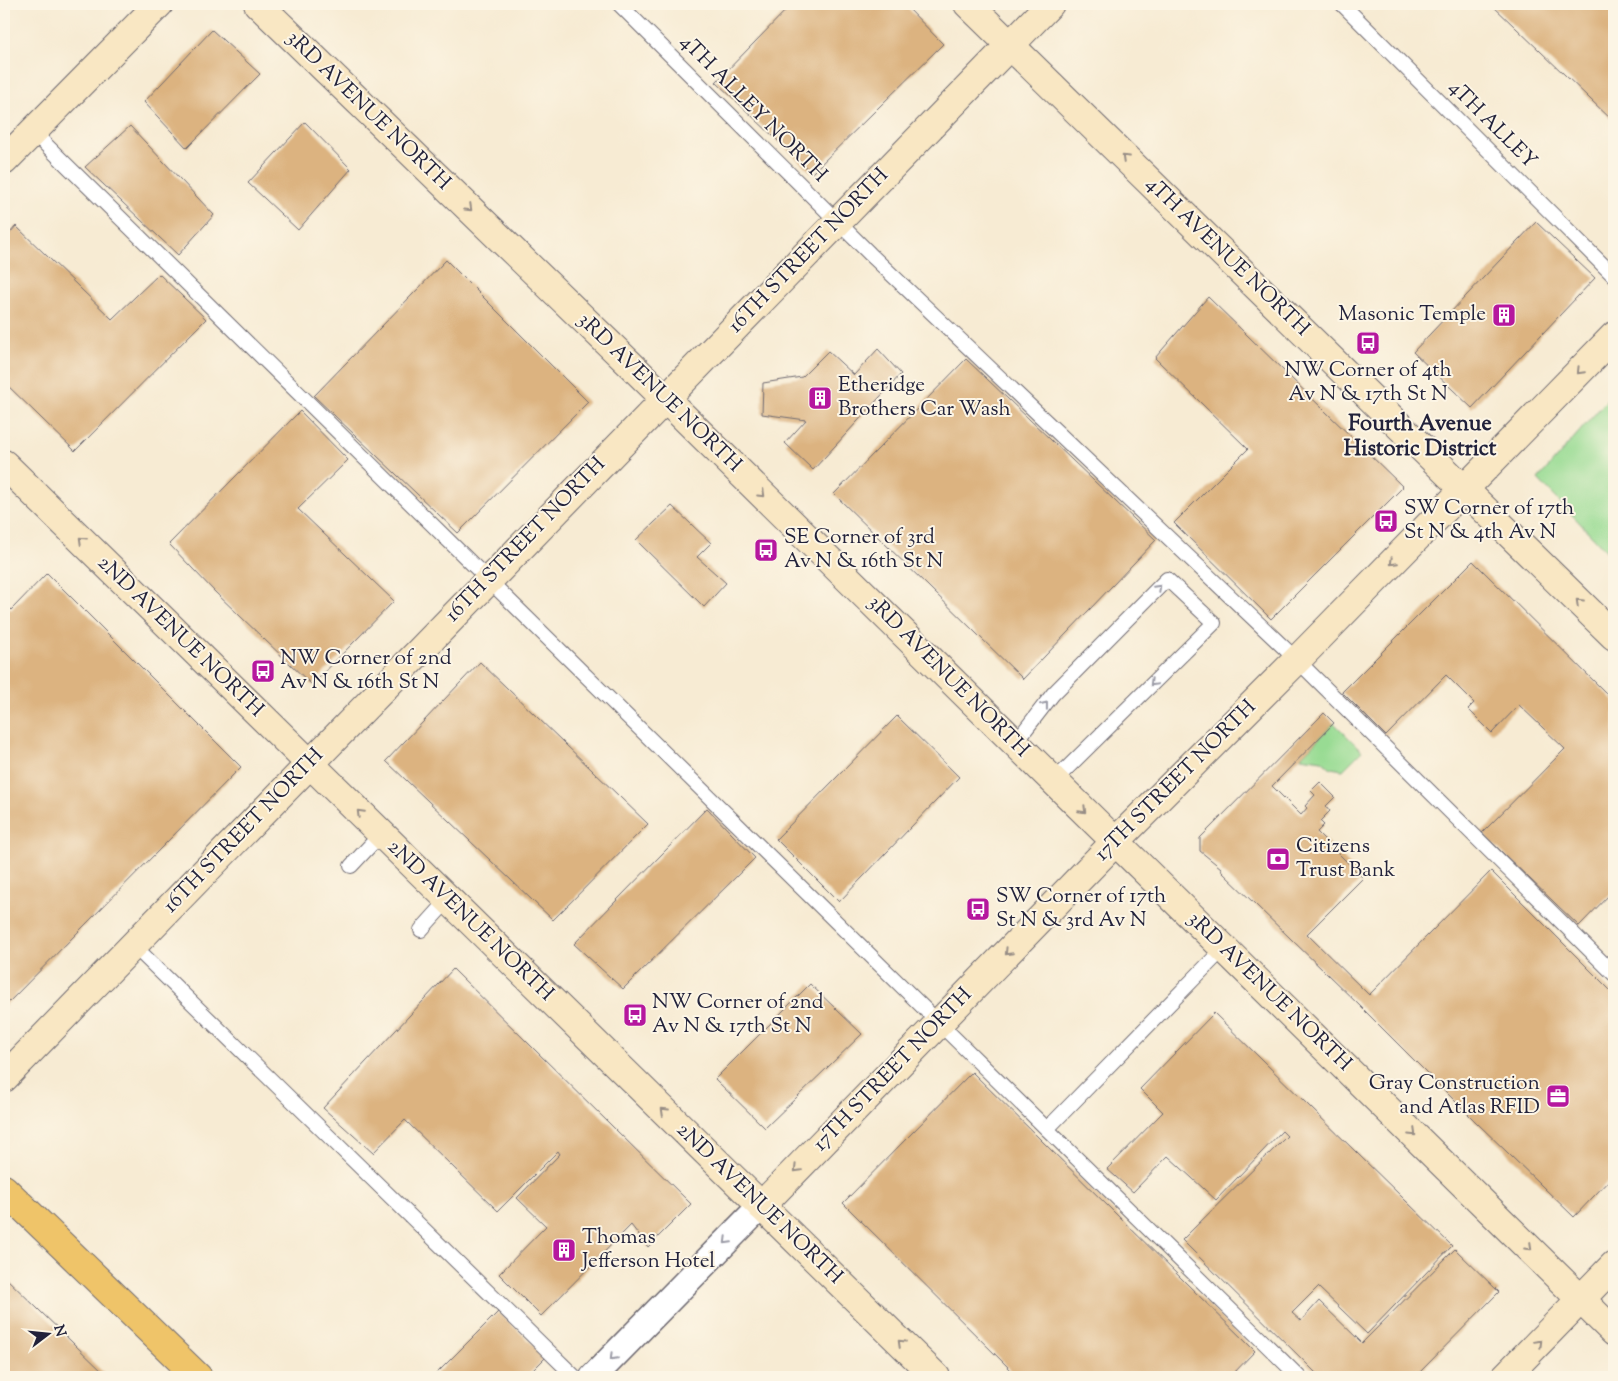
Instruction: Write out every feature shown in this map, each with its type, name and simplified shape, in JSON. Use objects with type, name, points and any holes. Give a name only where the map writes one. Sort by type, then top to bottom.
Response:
[{"type":"main road","points":[[4,1189],[198,1377]]},
{"type":"street","points":[[4,162],[159,4]]},
{"type":"street","name":"3RD AVENUE NORTH","points":[[258,4],[665,399],[1614,1332]]},
{"type":"street","name":"4TH AVENUE NORTH","points":[[968,4],[1614,636]]},
{"type":"street","name":"16TH STREET NORTH","points":[[4,1078],[1050,4]]},
{"type":"street","name":"17TH STREET NORTH","points":[[593,1377],[1115,842],[1297,660],[1614,336]]},
{"type":"street","name":"2ND AVENUE NORTH","points":[[4,464],[936,1377]]},
{"type":"street","points":[[1505,1377],[1614,1265]]},
{"type":"lane","name":"4TH ALLEY NORTH","points":[[619,4],[837,222],[1297,660],[1614,974]]},
{"type":"lane","name":"4TH ALLEY","points":[[1342,4],[1614,276]]},
{"type":"lane","points":[[33,132],[1299,1377]]},
{"type":"lane","points":[[1015,743],[1053,694],[1167,579],[1214,623],[1054,781]]},
{"type":"lane","points":[[352,866],[381,834]]},
{"type":"lane","points":[[421,930],[448,900]]},
{"type":"lane","points":[[133,945],[575,1377]]},
{"type":"lane","points":[[1047,1129],[1224,948]]},
{"type":"green space","points":[[1614,392],[1614,559],[1538,479]]},
{"type":"green space","points":[[1334,723],[1362,751],[1343,770],[1331,768],[1322,760],[1301,757]]},
{"type":"building","points":[[792,4],[904,4],[943,44],[812,173],[716,82]]},
{"type":"building","points":[[1491,4],[1614,4],[1614,122]]},
{"type":"building","points":[[212,30],[260,74],[187,148],[144,102]]},
{"type":"building","points":[[305,122],[351,169],[298,230],[248,183]]},
{"type":"building","points":[[130,126],[214,215],[178,255],[85,167]]},
{"type":"building","name":"Masonic Temple","points":[[1536,222],[1595,278],[1472,408],[1413,352]]},
{"type":"building","points":[[16,226],[112,319],[159,274],[206,319],[75,451],[4,382],[4,240]]},
{"type":"building","points":[[446,260],[588,402],[458,533],[314,396]]},
{"type":"building","points":[[1208,297],[1403,487],[1271,619],[1174,523],[1248,449],[1155,358]]},
{"type":"building","name":"Etheridge Brothers Car Wash","points":[[878,349],[901,374],[813,470],[785,443],[806,420],[762,414],[763,383],[802,377],[828,351],[854,375]]},
{"type":"building","points":[[966,359],[1156,540],[1023,679],[834,494]]},
{"type":"building","points":[[300,411],[348,460],[298,509],[394,601],[312,685],[215,592],[169,544]]},
{"type":"building","points":[[672,506],[711,543],[697,557],[726,583],[704,607],[636,540]]},
{"type":"building","points":[[1473,561],[1614,701],[1614,890],[1579,926],[1482,833],[1565,749],[1519,705],[1492,733],[1468,709],[1474,703],[1446,675],[1386,736],[1342,692]]},
{"type":"building","points":[[47,573],[241,767],[4,1007],[4,602],[11,610]]},
{"type":"building","points":[[480,662],[648,824],[553,920],[386,761]]},
{"type":"building","points":[[1324,713],[1334,723],[1272,786],[1301,815],[1307,808],[1305,806],[1315,795],[1311,791],[1320,782],[1335,797],[1326,806],[1330,811],[1320,821],[1324,825],[1317,832],[1363,878],[1307,934],[1369,995],[1491,871],[1614,994],[1614,1175],[1574,1217],[1222,872],[1221,868],[1200,851],[1200,838]]},
{"type":"building","points":[[897,716],[959,777],[839,902],[776,839]]},
{"type":"building","points":[[707,808],[755,858],[623,989],[574,944]]},
{"type":"building","points":[[453,969],[691,1204],[648,1247],[631,1225],[541,1316],[499,1274],[546,1226],[517,1198],[560,1154],[558,1151],[498,1211],[405,1120],[373,1153],[323,1108]]},
{"type":"building","points":[[810,984],[862,1034],[765,1128],[715,1079]]},
{"type":"building","points":[[1214,1013],[1452,1246],[1367,1334],[1318,1287],[1292,1313],[1301,1321],[1319,1301],[1362,1343],[1455,1249],[1499,1292],[1415,1377],[1320,1377],[1182,1240],[1287,1136],[1282,1131],[1216,1200],[1168,1156],[1133,1192],[1107,1169],[1163,1112],[1140,1089]]},
{"type":"building","points":[[972,1072],[1255,1351],[1230,1377],[1018,1377],[843,1203]]},
{"type":"building","points":[[4,1276],[108,1377],[4,1377]]},
{"type":"building","points":[[498,1312],[546,1357],[526,1377],[433,1377]]},
{"type":"place","name":"Masonic Temple","points":[[1504,315]]},
{"type":"place","name":"NW Corner of 4th Av N & 17th St N","points":[[1368,343]]},
{"type":"place","name":"Etheridge Brothers Car Wash","points":[[820,398]]},
{"type":"place","name":"SW Corner of 17th St N & 4th Av N","points":[[1386,521]]},
{"type":"place","name":"SE Corner of 3rd Av N & 16th St N","points":[[766,550]]},
{"type":"place","name":"NW Corner of 2nd Av N & 16th St N","points":[[263,671]]},
{"type":"place","name":"Citizens Trust Bank","points":[[1278,859]]},
{"type":"place","name":"SW Corner of 17th St N & 3rd Av N","points":[[978,909]]},
{"type":"place","name":"NW Corner of 2nd Av N & 17th St N","points":[[635,1015]]},
{"type":"place","name":"Gray Construction and Atlas RFID","points":[[1558,1096]]},
{"type":"place","name":"Thomas Jefferson Hotel","points":[[564,1250]]},
{"type":"district","name":"Fourth Avenue Historic District","points":[[1420,438]]}]
